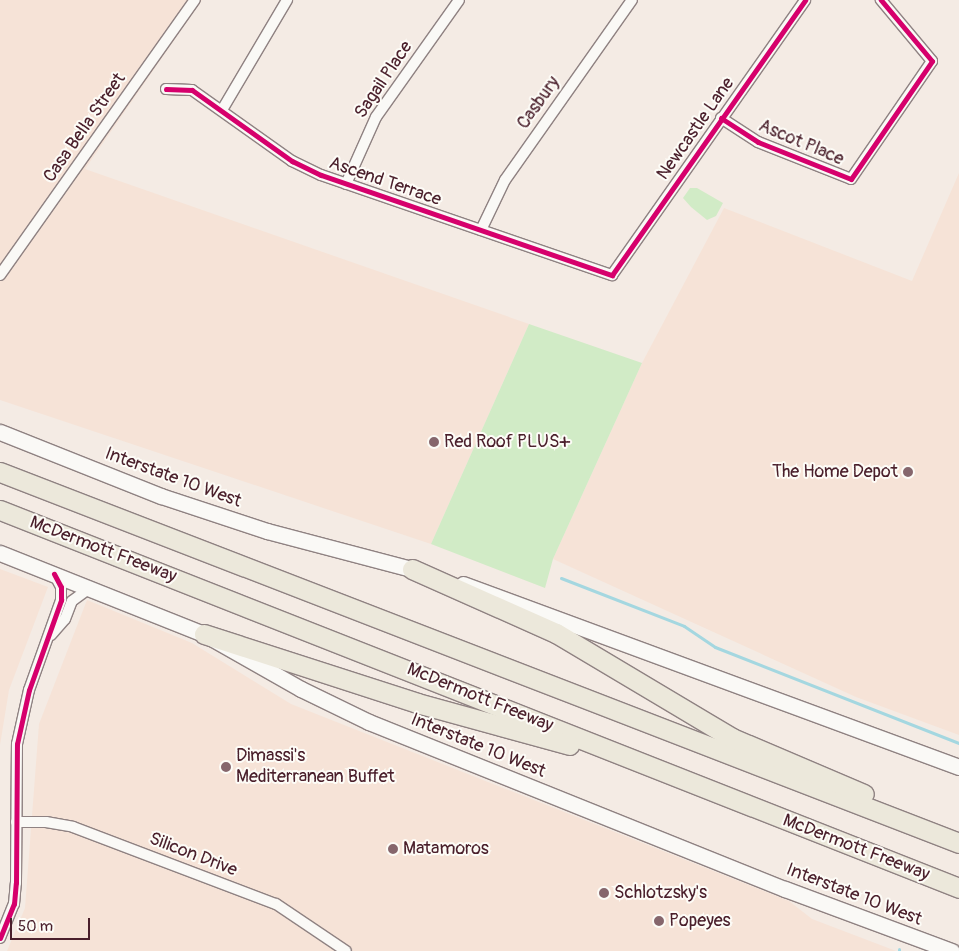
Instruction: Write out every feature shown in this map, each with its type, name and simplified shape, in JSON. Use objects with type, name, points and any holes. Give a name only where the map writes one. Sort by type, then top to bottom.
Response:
[{"type":"highway","name":"McDermott Freeway","points":[[0,472],[959,842]]},
{"type":"highway","name":"McDermott Freeway","points":[[0,510],[959,888]]},
{"type":"highway","points":[[412,569],[556,633],[732,738],[835,780],[959,842]]},
{"type":"highway","points":[[204,634],[417,703],[556,741],[732,799]]},
{"type":"main road","name":"Interstate 10 West","points":[[0,432],[161,496],[267,531],[412,569],[494,594],[959,768]]},
{"type":"main road","name":"Interstate 10 West","points":[[0,553],[204,634],[301,689],[369,722],[785,889],[952,951]]},
{"type":"street","name":"Casa Bella Street","points":[[0,274],[195,0]]},
{"type":"street","points":[[222,110],[287,0]]},
{"type":"street","name":"Sagail Place","points":[[346,184],[376,117],[459,0]]},
{"type":"street","name":"Casbury","points":[[481,230],[505,180],[632,0]]},
{"type":"street","name":"Newcastle Lane","points":[[612,275],[805,0]]},
{"type":"street","name":"Ascot Place","points":[[721,118],[758,142],[851,179],[932,61],[881,0]]},
{"type":"street","name":"Ascend Terrace","points":[[166,89],[192,90],[292,161],[346,184],[612,275]]},
{"type":"street","points":[[0,938],[14,904],[17,744],[21,719],[51,635],[61,587],[54,574]]},
{"type":"street","points":[[51,635],[65,619],[72,601],[90,588]]},
{"type":"street","name":"Silicon Drive","points":[[16,822],[73,827],[276,904],[346,951]]},
{"type":"shaded area","points":[[0,0],[202,0],[85,169],[529,324],[431,544],[0,400]]},
{"type":"shaded area","points":[[959,173],[959,735],[856,697],[553,559],[642,363],[724,208],[912,281]]},
{"type":"shaded area","points":[[0,569],[48,587],[9,690],[0,745]]},
{"type":"shaded area","points":[[87,600],[192,643],[291,704],[789,901],[812,919],[896,951],[7,951],[25,908],[39,724]]},
{"type":"green space","points":[[690,188],[697,188],[723,203],[716,216],[707,220],[691,207],[683,198]]},
{"type":"green space","points":[[529,324],[642,363],[553,559],[545,588],[431,544]]},
{"type":"waterway","points":[[561,578],[684,626],[715,647],[959,743]]},
{"type":"cycle path","points":[[166,89],[192,90],[292,161],[321,175],[612,275],[805,0]]},
{"type":"cycle path","points":[[721,118],[758,142],[851,179],[932,61],[881,0]]},
{"type":"cycle path","points":[[0,938],[14,904],[16,883],[17,744],[29,690],[61,600],[61,587],[54,574]]},
{"type":"place","name":"Red Roof PLUS+","points":[[434,442]]},
{"type":"place","name":"The Home Depot","points":[[908,472]]},
{"type":"place","name":"Dimassi's Mediterranean Buffet","points":[[226,767]]},
{"type":"place","name":"Matamoros","points":[[393,849]]},
{"type":"place","name":"Schlotzsky's","points":[[604,893]]},
{"type":"place","name":"Popeyes","points":[[659,921]]}]
